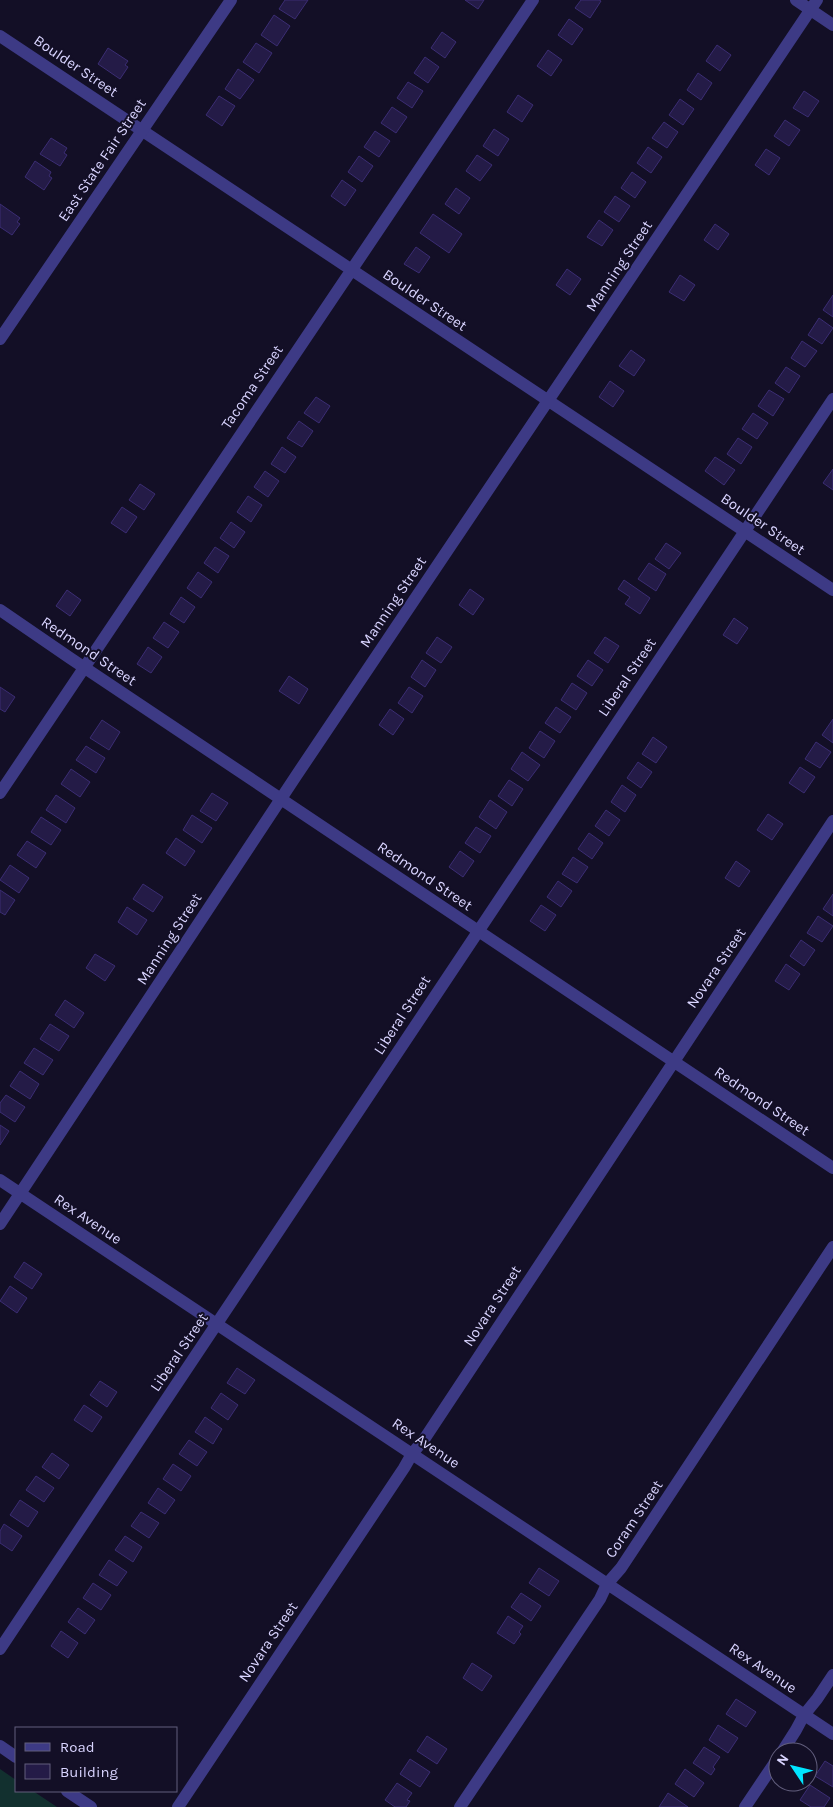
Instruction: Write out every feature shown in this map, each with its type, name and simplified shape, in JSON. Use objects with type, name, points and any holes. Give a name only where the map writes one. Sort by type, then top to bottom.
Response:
[{"type":"street","name":"East State Fair Street","points":[[0,340],[231,0]]},
{"type":"street","name":"Tacoma Street","points":[[0,793],[533,0]]},
{"type":"street","points":[[796,0],[814,5],[833,25]]},
{"type":"street","name":"Manning Street","points":[[0,1224],[281,799],[814,5]]},
{"type":"street","name":"Boulder Street","points":[[0,36],[833,590]]},
{"type":"street","name":"Liberal Street","points":[[0,1649],[477,930],[833,399]]},
{"type":"street","name":"Redmond Street","points":[[0,610],[833,1168]]},
{"type":"street","name":"Novara Street","points":[[178,1807],[412,1454],[425,1438],[833,821]]},
{"type":"street","name":"Rex Avenue","points":[[0,1180],[833,1734]]},
{"type":"street","name":"Coram Street","points":[[460,1807],[600,1599],[607,1584],[621,1568],[833,1247]]},
{"type":"street","points":[[788,1742],[804,1715],[833,1675]]},
{"type":"street","points":[[0,1746],[15,1756]]},
{"type":"street","points":[[745,1807],[768,1773]]},
{"type":"street","points":[[68,1792],[91,1807]]},
{"type":"green space","points":[[0,1769],[15,1779],[15,1792],[34,1792],[57,1807],[0,1807]]},
{"type":"building","points":[[285,0],[308,0],[295,19],[279,9]]},
{"type":"building","points":[[465,0],[484,0],[478,9]]},
{"type":"building","points":[[581,0],[601,1],[590,18],[575,8]]},
{"type":"building","points":[[274,15],[290,26],[277,46],[261,35]]},
{"type":"building","points":[[569,19],[583,29],[572,45],[558,35]]},
{"type":"building","points":[[442,32],[456,42],[445,58],[431,48]]},
{"type":"building","points":[[256,43],[272,53],[259,73],[243,62]]},
{"type":"building","points":[[717,45],[731,55],[720,71],[706,61]]},
{"type":"building","points":[[108,48],[128,61],[125,65],[128,67],[120,79],[98,64]]},
{"type":"building","points":[[548,50],[562,60],[551,76],[537,66]]},
{"type":"building","points":[[425,57],[439,67],[428,83],[414,73]]},
{"type":"building","points":[[238,69],[254,80],[240,99],[225,89]]},
{"type":"building","points":[[698,73],[712,83],[701,100],[687,90]]},
{"type":"building","points":[[408,82],[423,91],[412,108],[397,98]]},
{"type":"building","points":[[804,91],[819,101],[808,117],[793,108]]},
{"type":"building","points":[[518,95],[533,105],[522,122],[507,112]]},
{"type":"building","points":[[219,96],[235,106],[222,126],[206,115]]},
{"type":"building","points":[[680,99],[694,109],[683,125],[669,115]]},
{"type":"building","points":[[392,107],[407,117],[396,133],[381,123]]},
{"type":"building","points":[[785,120],[800,130],[789,146],[774,136]]},
{"type":"building","points":[[664,122],[678,132],[667,148],[652,138]]},
{"type":"building","points":[[494,129],[509,139],[498,156],[483,146]]},
{"type":"building","points":[[375,131],[390,141],[379,157],[364,147]]},
{"type":"building","points":[[51,138],[67,148],[64,153],[67,155],[60,166],[40,154]]},
{"type":"building","points":[[648,147],[662,157],[651,173],[637,163]]},
{"type":"building","points":[[766,149],[780,158],[769,175],[755,165]]},
{"type":"building","points":[[477,155],[492,165],[480,181],[466,171]]},
{"type":"building","points":[[359,156],[373,166],[362,182],[348,172]]},
{"type":"building","points":[[35,161],[51,172],[49,176],[52,178],[44,190],[25,177]]},
{"type":"building","points":[[632,172],[646,182],[635,198],[621,188]]},
{"type":"building","points":[[342,180],[356,190],[345,206],[331,196]]},
{"type":"building","points":[[456,188],[470,198],[459,214],[445,204]]},
{"type":"building","points":[[615,196],[630,206],[619,222],[604,212]]},
{"type":"building","points":[[0,204],[20,218],[17,222],[20,224],[12,235],[0,227]]},
{"type":"building","points":[[433,214],[462,234],[449,253],[420,233]]},
{"type":"building","points":[[599,220],[613,230],[602,246],[587,237]]},
{"type":"building","points":[[715,224],[729,234],[718,250],[704,240]]},
{"type":"building","points":[[416,247],[430,257],[419,273],[404,264]]},
{"type":"building","points":[[567,269],[581,279],[570,295],[556,285]]},
{"type":"building","points":[[680,275],[695,285],[684,301],[669,292]]},
{"type":"building","points":[[833,295],[833,317],[823,310]]},
{"type":"building","points":[[819,318],[833,328],[822,344],[808,335]]},
{"type":"building","points":[[802,341],[817,351],[805,367],[791,358]]},
{"type":"building","points":[[631,350],[645,360],[634,376],[619,366]]},
{"type":"building","points":[[786,367],[800,376],[789,393],[775,383]]},
{"type":"building","points":[[610,381],[624,391],[613,407],[599,397]]},
{"type":"building","points":[[769,390],[784,399],[773,416],[758,406]]},
{"type":"building","points":[[316,397],[330,406],[319,423],[304,413]]},
{"type":"building","points":[[753,413],[768,423],[757,439],[742,429]]},
{"type":"building","points":[[299,421],[313,431],[302,447],[287,438]]},
{"type":"building","points":[[738,438],[752,447],[741,464],[727,454]]},
{"type":"building","points":[[282,447],[296,457],[285,473],[271,464]]},
{"type":"building","points":[[715,457],[735,470],[724,485],[705,471]]},
{"type":"building","points":[[833,469],[833,490],[823,483]]},
{"type":"building","points":[[265,471],[279,481],[268,497],[254,487]]},
{"type":"building","points":[[140,484],[155,494],[144,510],[129,500]]},
{"type":"building","points":[[248,496],[262,505],[251,522],[237,512]]},
{"type":"building","points":[[122,507],[137,517],[126,533],[111,523]]},
{"type":"building","points":[[231,522],[245,532],[234,548],[220,538]]},
{"type":"building","points":[[666,543],[681,553],[669,569],[655,559]]},
{"type":"building","points":[[215,547],[229,556],[218,573],[204,563]]},
{"type":"building","points":[[649,563],[666,574],[656,591],[638,579]]},
{"type":"building","points":[[198,572],[212,582],[201,598],[187,588]]},
{"type":"building","points":[[624,580],[650,598],[640,614],[625,604],[630,597],[618,589]]},
{"type":"building","points":[[470,589],[484,599],[473,615],[459,605]]},
{"type":"building","points":[[67,590],[81,600],[70,616],[56,606]]},
{"type":"building","points":[[181,597],[195,607],[184,623],[170,614]]},
{"type":"building","points":[[734,618],[748,628],[737,644],[723,635]]},
{"type":"building","points":[[164,622],[179,632],[168,648],[153,638]]},
{"type":"building","points":[[437,637],[452,647],[441,663],[426,653]]},
{"type":"building","points":[[605,637],[619,646],[608,663],[594,653]]},
{"type":"building","points":[[148,647],[162,657],[151,673],[137,664]]},
{"type":"building","points":[[422,660],[436,670],[425,687],[411,677]]},
{"type":"building","points":[[588,660],[603,670],[592,686],[577,676]]},
{"type":"building","points":[[289,676],[308,689],[299,704],[279,691]]},
{"type":"building","points":[[572,683],[587,693],[576,710],[561,700]]},
{"type":"building","points":[[0,687],[15,697],[5,712],[0,709]]},
{"type":"building","points":[[409,687],[423,696],[412,713],[398,703]]},
{"type":"building","points":[[556,707],[571,717],[560,733],[545,723]]},
{"type":"building","points":[[390,709],[404,719],[393,735],[379,725]]},
{"type":"building","points":[[833,719],[833,743],[822,735]]},
{"type":"building","points":[[102,720],[120,732],[109,750],[90,738]]},
{"type":"building","points":[[540,731],[555,741],[544,758],[529,748]]},
{"type":"building","points":[[653,737],[667,747],[656,763],[642,754]]},
{"type":"building","points":[[816,742],[831,752],[820,768],[805,759]]},
{"type":"building","points":[[86,746],[105,758],[96,773],[76,760]]},
{"type":"building","points":[[522,752],[540,765],[528,781],[511,769]]},
{"type":"building","points":[[638,762],[652,772],[641,788],[627,778]]},
{"type":"building","points":[[800,767],[815,777],[804,793],[789,783]]},
{"type":"building","points":[[71,769],[90,782],[80,797],[61,784]]},
{"type":"building","points":[[509,780],[523,789],[512,806],[498,796]]},
{"type":"building","points":[[622,785],[636,795],[625,812],[611,802]]},
{"type":"building","points":[[212,793],[228,803],[216,821],[200,811]]},
{"type":"building","points":[[56,795],[75,808],[66,823],[46,810]]},
{"type":"building","points":[[490,800],[507,812],[496,829],[479,817]]},
{"type":"building","points":[[606,810],[620,820],[609,836],[595,826]]},
{"type":"building","points":[[768,814],[783,824],[772,840],[757,830]]},
{"type":"building","points":[[192,815],[212,828],[202,843],[183,830]]},
{"type":"building","points":[[41,817],[61,830],[51,845],[31,832]]},
{"type":"building","points":[[476,827],[491,836],[480,853],[465,843]]},
{"type":"building","points":[[589,833],[603,843],[592,859],[578,849]]},
{"type":"building","points":[[176,838],[195,851],[185,866],[166,853]]},
{"type":"building","points":[[27,841],[46,853],[36,868],[17,855]]},
{"type":"building","points":[[460,851],[474,861],[463,877],[449,867]]},
{"type":"building","points":[[573,857],[588,867],[577,883],[562,874]]},
{"type":"building","points":[[736,861],[750,871],[739,887],[725,878]]},
{"type":"building","points":[[10,865],[29,878],[19,893],[0,880]]},
{"type":"building","points":[[558,881],[572,891],[561,907],[547,897]]},
{"type":"building","points":[[143,884],[163,897],[153,912],[133,899]]},
{"type":"building","points":[[0,890],[15,900],[5,915],[0,912]]},
{"type":"building","points":[[833,894],[833,916],[823,909]]},
{"type":"building","points":[[541,905],[556,915],[545,931],[530,921]]},
{"type":"building","points":[[127,907],[147,920],[137,935],[118,922]]},
{"type":"building","points":[[818,916],[833,926],[822,942],[807,933]]},
{"type":"building","points":[[801,940],[815,950],[804,966],[790,956]]},
{"type":"building","points":[[95,954],[115,966],[105,981],[86,968]]},
{"type":"building","points":[[786,964],[800,974],[789,990],[775,981]]},
{"type":"building","points":[[65,1000],[84,1013],[74,1028],[55,1015]]},
{"type":"building","points":[[50,1024],[69,1036],[59,1051],[40,1039]]},
{"type":"building","points":[[34,1048],[53,1060],[43,1075],[24,1063]]},
{"type":"building","points":[[20,1071],[39,1084],[30,1099],[10,1086]]},
{"type":"building","points":[[6,1095],[25,1107],[15,1122],[0,1112],[0,1103]]},
{"type":"building","points":[[0,1125],[9,1131],[0,1145]]},
{"type":"building","points":[[24,1262],[42,1274],[32,1289],[14,1277]]},
{"type":"building","points":[[10,1286],[27,1298],[17,1313],[0,1301]]},
{"type":"building","points":[[237,1368],[255,1380],[245,1394],[227,1383]]},
{"type":"building","points":[[100,1381],[117,1392],[107,1407],[90,1395]]},
{"type":"building","points":[[221,1393],[238,1405],[228,1420],[211,1408]]},
{"type":"building","points":[[84,1405],[102,1417],[92,1432],[74,1420]]},
{"type":"building","points":[[205,1417],[222,1429],[213,1444],[195,1432]]},
{"type":"building","points":[[189,1440],[207,1452],[197,1466],[179,1454]]},
{"type":"building","points":[[52,1453],[69,1465],[59,1479],[42,1467]]},
{"type":"building","points":[[173,1464],[191,1476],[181,1491],[163,1479]]},
{"type":"building","points":[[36,1476],[54,1488],[44,1502],[26,1490]]},
{"type":"building","points":[[158,1488],[175,1500],[165,1514],[148,1503]]},
{"type":"building","points":[[20,1500],[38,1512],[28,1527],[10,1515]]},
{"type":"building","points":[[141,1512],[159,1523],[149,1538],[131,1526]]},
{"type":"building","points":[[4,1524],[22,1536],[12,1551],[0,1543],[0,1531]]},
{"type":"building","points":[[125,1536],[142,1547],[133,1562],[115,1550]]},
{"type":"building","points":[[109,1560],[127,1572],[117,1586],[99,1575]]},
{"type":"building","points":[[539,1568],[559,1581],[549,1596],[529,1583]]},
{"type":"building","points":[[93,1583],[111,1595],[101,1610],[83,1598]]},
{"type":"building","points":[[521,1593],[541,1606],[531,1621],[511,1607]]},
{"type":"building","points":[[78,1608],[95,1620],[85,1634],[68,1622]]},
{"type":"building","points":[[508,1616],[523,1626],[519,1632],[521,1634],[514,1644],[497,1633]]},
{"type":"building","points":[[61,1631],[78,1643],[68,1658],[51,1646]]},
{"type":"building","points":[[472,1663],[492,1676],[482,1691],[463,1678]]},
{"type":"building","points":[[736,1699],[756,1712],[746,1727],[726,1714]]},
{"type":"building","points":[[718,1725],[738,1738],[728,1753],[709,1740]]},
{"type":"building","points":[[427,1736],[447,1749],[437,1764],[417,1751]]},
{"type":"building","points":[[704,1747],[720,1757],[713,1767],[715,1769],[711,1775],[693,1763]]},
{"type":"building","points":[[410,1759],[430,1772],[420,1787],[400,1774]]},
{"type":"building","points":[[825,1761],[833,1766],[833,1787],[818,1778],[818,1772]]},
{"type":"building","points":[[685,1769],[704,1783],[694,1797],[675,1784]]},
{"type":"building","points":[[397,1783],[412,1793],[407,1800],[410,1801],[406,1807],[395,1807],[385,1800]]},
{"type":"building","points":[[818,1790],[830,1798],[824,1807],[811,1807],[800,1800],[805,1792],[818,1792]]},
{"type":"building","points":[[668,1793],[688,1807],[659,1807]]}]
